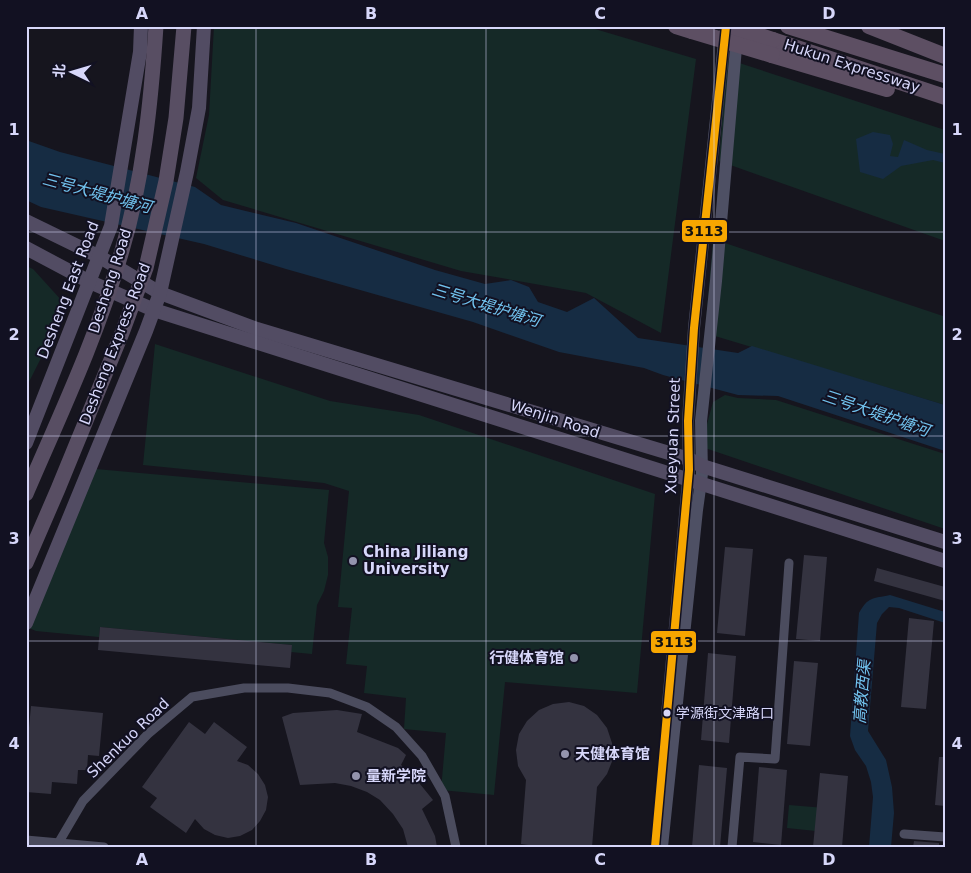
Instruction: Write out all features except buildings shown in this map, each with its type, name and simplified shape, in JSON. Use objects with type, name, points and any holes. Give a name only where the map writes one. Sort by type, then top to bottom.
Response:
[{"type":"highway","name":"Desheng Road","points":[[26,494],[97,325],[121,254],[131,216],[144,147],[154,70],[156,26]]},
{"type":"highway","name":"Desheng Express Road","points":[[26,563],[122,333],[146,268],[166,182],[176,118],[184,26]]},
{"type":"highway","points":[[676,26],[773,48],[945,106]]},
{"type":"highway","name":"Hukun Expressway","points":[[730,26],[773,48],[945,97]]},
{"type":"highway","name":"Hukun Expressway","points":[[788,26],[945,75]]},
{"type":"highway","points":[[869,26],[945,56]]},
{"type":"main road","name":"Desheng East Road","points":[[26,443],[111,226],[140,52],[141,26]]},
{"type":"main road","points":[[26,623],[160,293],[187,172],[198,108],[204,26]]},
{"type":"main road","name":"Xueyuan Street","points":[[662,847],[695,481],[689,459],[688,421],[694,328],[726,26]]},
{"type":"main road","name":"Xueyuan Street","points":[[655,847],[695,481],[702,466],[701,422],[738,26]]},
{"type":"main road","name":"Wenjin Road","points":[[26,221],[100,257],[160,293],[258,329],[689,459],[702,466],[945,542]]},
{"type":"main road","name":"Wenjin Road","points":[[26,248],[90,282],[154,310],[945,561]]},
{"type":"street","points":[[732,847],[740,757],[775,759],[789,563]]},
{"type":"street","name":"Shenkuo Road","points":[[57,845],[83,801],[148,734],[192,697],[244,688],[288,688],[330,693],[367,707],[396,727],[422,756],[445,796],[456,847]]},
{"type":"street","points":[[904,834],[945,837]]},
{"type":"street","points":[[26,840],[57,845],[104,847]]},
{"type":"green space","points":[[214,26],[585,26],[696,59],[661,333],[586,293],[461,271],[223,200],[196,178],[209,115]]},
{"type":"green space","points":[[727,59],[945,130],[945,241],[719,161]]},
{"type":"green space","points":[[713,239],[943,316],[945,309],[945,405],[705,333]]},
{"type":"green space","points":[[26,266],[33,269],[62,301],[46,348],[26,388]]},
{"type":"green space","points":[[155,344],[330,401],[419,415],[655,494],[637,693],[505,682],[494,795],[441,790],[446,733],[404,729],[406,698],[364,693],[367,666],[346,664],[352,608],[338,607],[349,491],[324,483],[143,465]]},
{"type":"green space","points":[[725,395],[738,398],[776,400],[945,454],[945,529],[705,448],[707,424],[713,402]]},
{"type":"green space","points":[[96,469],[329,490],[324,543],[328,557],[328,575],[324,591],[317,605],[312,654],[291,652],[292,645],[100,627],[99,637],[36,631],[29,628]]},
{"type":"green space","points":[[789,805],[837,809],[835,833],[787,828]]},
{"type":"water","points":[[873,132],[890,135],[893,144],[890,156],[898,157],[904,140],[927,150],[945,154],[945,163],[933,160],[901,166],[883,179],[860,172],[856,139]]},
{"type":"water","name":"三号大堤护塘河","points":[[26,140],[60,152],[195,187],[221,205],[296,223],[435,270],[485,284],[511,280],[529,287],[538,302],[567,312],[594,298],[638,338],[738,353],[752,346],[945,405],[945,451],[778,396],[738,395],[644,368],[559,352],[473,322],[204,244],[41,207],[26,200]]},
{"type":"water","name":"高教西渠","points":[[890,595],[945,612],[945,623],[899,608],[889,607],[877,623],[868,731],[886,760],[892,787],[894,813],[891,847],[869,847],[873,797],[871,782],[866,766],[855,750],[850,736],[859,613],[868,601]]},
{"type":"transit line","name":"3113","points":[[655,847],[689,470],[688,421],[694,328],[726,26]]},
{"type":"place","name":"China Jiliang University","points":[[353,561]]},
{"type":"place","name":"行健体育馆","points":[[574,658]]},
{"type":"place","name":"学源街文津路口","points":[[667,713]]},
{"type":"place","name":"天健体育馆","points":[[565,754]]},
{"type":"place","name":"量新学院","points":[[356,776]]}]
